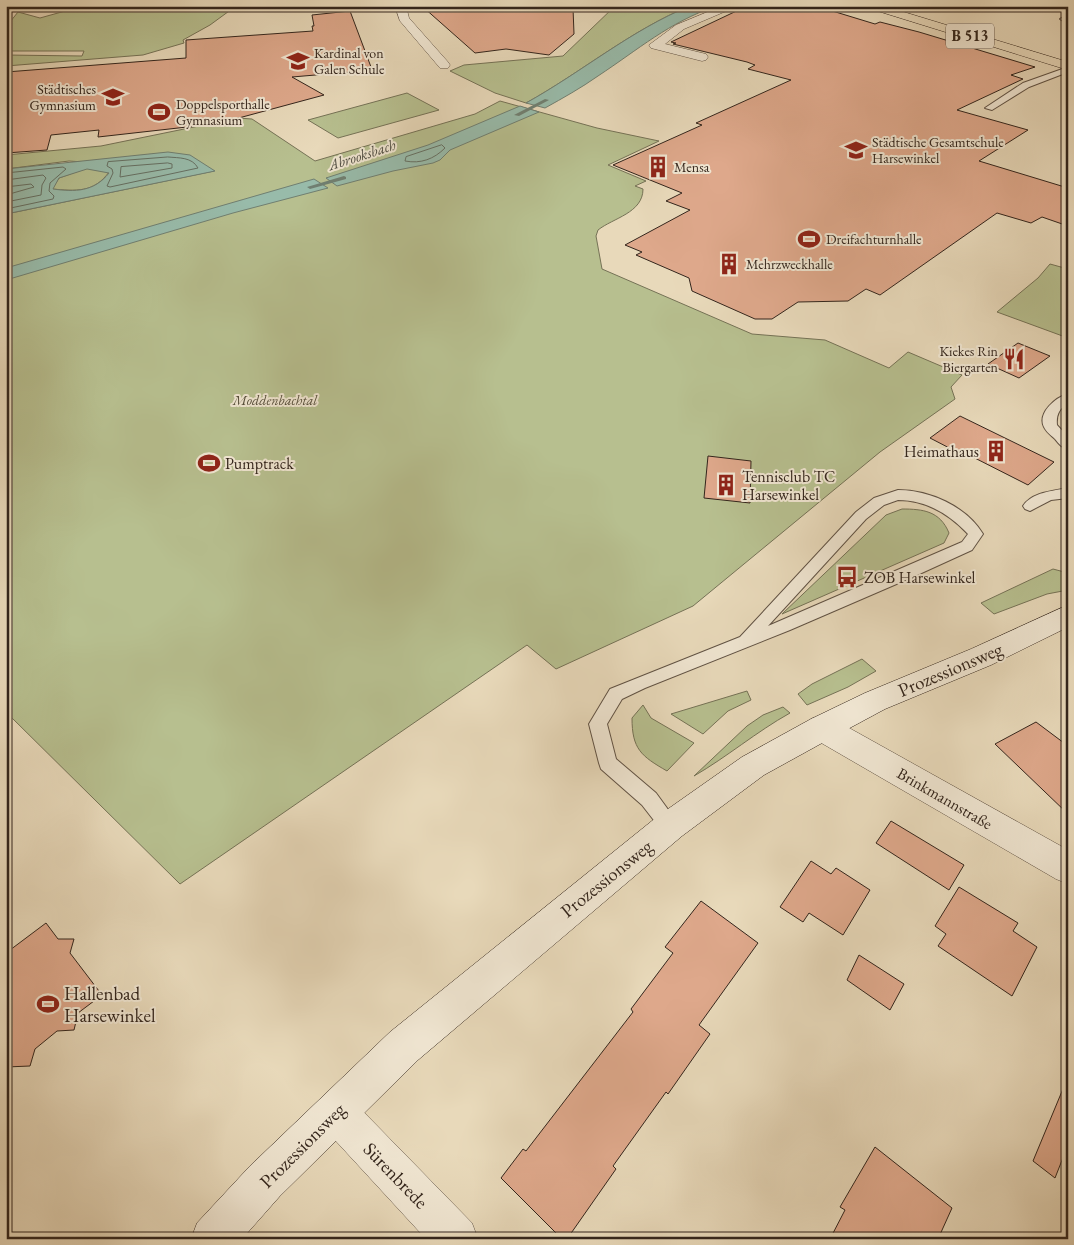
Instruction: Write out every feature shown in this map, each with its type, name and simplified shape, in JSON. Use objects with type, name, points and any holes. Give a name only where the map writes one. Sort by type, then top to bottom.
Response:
[{"type":"main road","name":"B 513","points":[[872,6],[1068,68]]},
{"type":"street","points":[[400,6],[404,19],[444,65]]},
{"type":"street","points":[[702,57],[655,45],[680,27],[733,6]]},
{"type":"street","name":"Prozessionsweg","points":[[213,1239],[265,1181],[404,1046],[670,826],[753,766],[822,728],[875,701],[982,657],[1068,615]]},
{"type":"street","name":"Brinkmannstraße","points":[[822,728],[1068,868]]},
{"type":"street","name":"Sürenbrede","points":[[336,1112],[456,1239]]},
{"type":"lane","points":[[989,108],[1026,85],[1068,68]]},
{"type":"lane","points":[[1068,398],[1055,406],[1050,418],[1050,426],[1068,445]]},
{"type":"lane","points":[[1030,506],[1047,496],[1068,493]]},
{"type":"lane","points":[[670,826],[649,798],[608,763],[598,724],[616,694],[910,572],[967,546],[976,534],[966,521],[941,504],[907,494],[887,498],[867,510],[803,575],[746,640]]},
{"type":"green space","points":[[83,6],[236,6],[210,25],[183,40],[184,43],[143,55],[6,66],[6,55],[82,56],[84,51],[6,51],[6,27],[18,12],[40,18]]},
{"type":"green space","points":[[615,6],[690,6],[647,27],[526,103],[495,93],[450,71],[464,65],[563,56]]},
{"type":"green space","points":[[407,93],[439,110],[338,138],[308,120]]},
{"type":"green space","name":"Moddenbachtal","points":[[500,101],[597,128],[659,141],[608,165],[646,181],[635,186],[643,189],[642,197],[638,204],[626,214],[598,230],[596,236],[602,269],[752,334],[825,340],[889,368],[908,352],[962,375],[951,387],[955,399],[880,452],[693,606],[556,669],[527,645],[180,884],[10,716],[6,719],[6,214],[214,171],[69,161],[6,169],[6,155],[101,146],[238,118],[252,119],[315,161],[475,114]]},
{"type":"green space","points":[[87,168],[109,172],[97,184],[91,187],[77,190],[52,189],[59,178]]},
{"type":"green space","points":[[1050,264],[1068,269],[1068,338],[997,312],[1038,278]]},
{"type":"green space","points":[[902,509],[924,511],[941,520],[949,533],[944,543],[782,614],[886,515]]},
{"type":"green space","points":[[1053,569],[1068,573],[1068,590],[1047,594],[994,614],[981,603]]},
{"type":"green space","points":[[862,659],[876,671],[848,687],[807,705],[798,694],[812,684]]},
{"type":"green space","points":[[747,691],[751,700],[728,711],[703,734],[671,714]]},
{"type":"green space","points":[[643,705],[651,718],[694,743],[667,771],[644,756],[636,744],[632,729],[632,718]]},
{"type":"green space","points":[[783,707],[790,713],[694,776],[747,726],[763,715]]},
{"type":"water","points":[[690,6],[716,6],[668,28],[585,85],[545,108],[526,103],[647,27]]},
{"type":"water","points":[[520,106],[539,112],[450,150],[440,160],[433,163],[393,171],[337,186],[326,178],[428,145]]},
{"type":"water","points":[[168,152],[190,155],[215,171],[6,214],[6,169]],"holes":[[[87,169],[109,173],[97,184],[84,189],[53,189],[59,178]]]},
{"type":"water","points":[[314,179],[328,188],[233,213],[6,280],[6,268]]},
{"type":"building","points":[[747,6],[816,6],[875,24],[880,22],[919,32],[1035,67],[1011,75],[1023,79],[957,110],[1028,130],[979,161],[1068,188],[1068,226],[1042,217],[1031,223],[997,213],[880,295],[866,289],[848,301],[798,302],[772,319],[755,319],[692,291],[689,278],[636,255],[642,252],[625,245],[690,210],[666,201],[682,193],[613,165],[702,125],[696,123],[791,80],[748,69],[755,65],[747,62],[671,42]]},
{"type":"building","points":[[423,7],[573,8],[574,34],[549,55],[506,49],[475,53]]},
{"type":"building","points":[[350,11],[371,67],[361,68],[362,71],[292,77],[324,95],[235,119],[196,121],[196,126],[98,137],[99,130],[51,135],[47,150],[6,153],[6,72],[186,58],[186,40],[313,31],[312,15]]},
{"type":"building","name":"Kiekes Rin Biergarten","points":[[1018,343],[1050,356],[1019,378],[988,364]]},
{"type":"building","name":"Heimathaus","points":[[960,416],[1054,462],[1028,485],[961,451],[959,453],[930,438]]},
{"type":"building","name":"Tennisclub TC Harsewinkel","points":[[708,456],[751,461],[750,503],[704,498]]},
{"type":"building","points":[[1036,722],[1068,746],[1068,814],[995,744]]},
{"type":"building","points":[[891,821],[964,865],[949,890],[876,843]]},
{"type":"building","points":[[811,861],[831,874],[836,868],[870,890],[843,935],[809,913],[803,922],[780,907]]},
{"type":"building","points":[[959,887],[1018,923],[1013,931],[1037,947],[1012,996],[938,946],[946,934],[935,926]]},
{"type":"building","points":[[701,901],[758,943],[699,1025],[710,1034],[668,1094],[666,1092],[613,1166],[616,1169],[567,1239],[562,1239],[501,1178],[523,1149],[526,1151],[633,1012],[631,1009],[673,953],[665,947]]},
{"type":"building","name":"Hallenbad Harsewinkel","points":[[46,923],[58,939],[74,939],[70,953],[102,995],[78,1013],[74,1030],[57,1031],[35,1049],[30,1066],[6,1067],[6,953]]},
{"type":"building","points":[[859,955],[904,984],[890,1010],[847,980]]},
{"type":"building","points":[[1065,1084],[1068,1085],[1068,1145],[1055,1178],[1033,1161]]},
{"type":"building","points":[[875,1147],[952,1208],[938,1239],[830,1239],[845,1210],[840,1207]]},
{"type":"waterway","name":"Abrooksbach","points":[[517,115],[547,100]]},
{"type":"waterway","name":"Abrooksbach","points":[[310,187],[344,178]]},
{"type":"place","name":"Kardinal von Galen Schule","points":[[298,61]]},
{"type":"place","name":"Städtisches Gymnasium","points":[[113,97]]},
{"type":"place","name":"Doppelsporthalle Gymnasium","points":[[159,112]]},
{"type":"place","name":"Städtische Gesamtschule Harsewinkel","points":[[856,150]]},
{"type":"place","name":"Mensa","points":[[658,167]]},
{"type":"place","name":"Dreifachturnhalle","points":[[809,239]]},
{"type":"place","name":"Mehrzweckhalle","points":[[729,264]]},
{"type":"place","name":"Kiekes Rin Biergarten","points":[[1014,359]]},
{"type":"place","name":"Heimathaus","points":[[996,451]]},
{"type":"place","name":"Pumptrack","points":[[209,463]]},
{"type":"place","name":"Tennisclub TC Harsewinkel","points":[[726,485]]},
{"type":"place","name":"ZOB Harsewinkel","points":[[847,577]]},
{"type":"place","name":"Hallenbad Harsewinkel","points":[[48,1004]]}]
